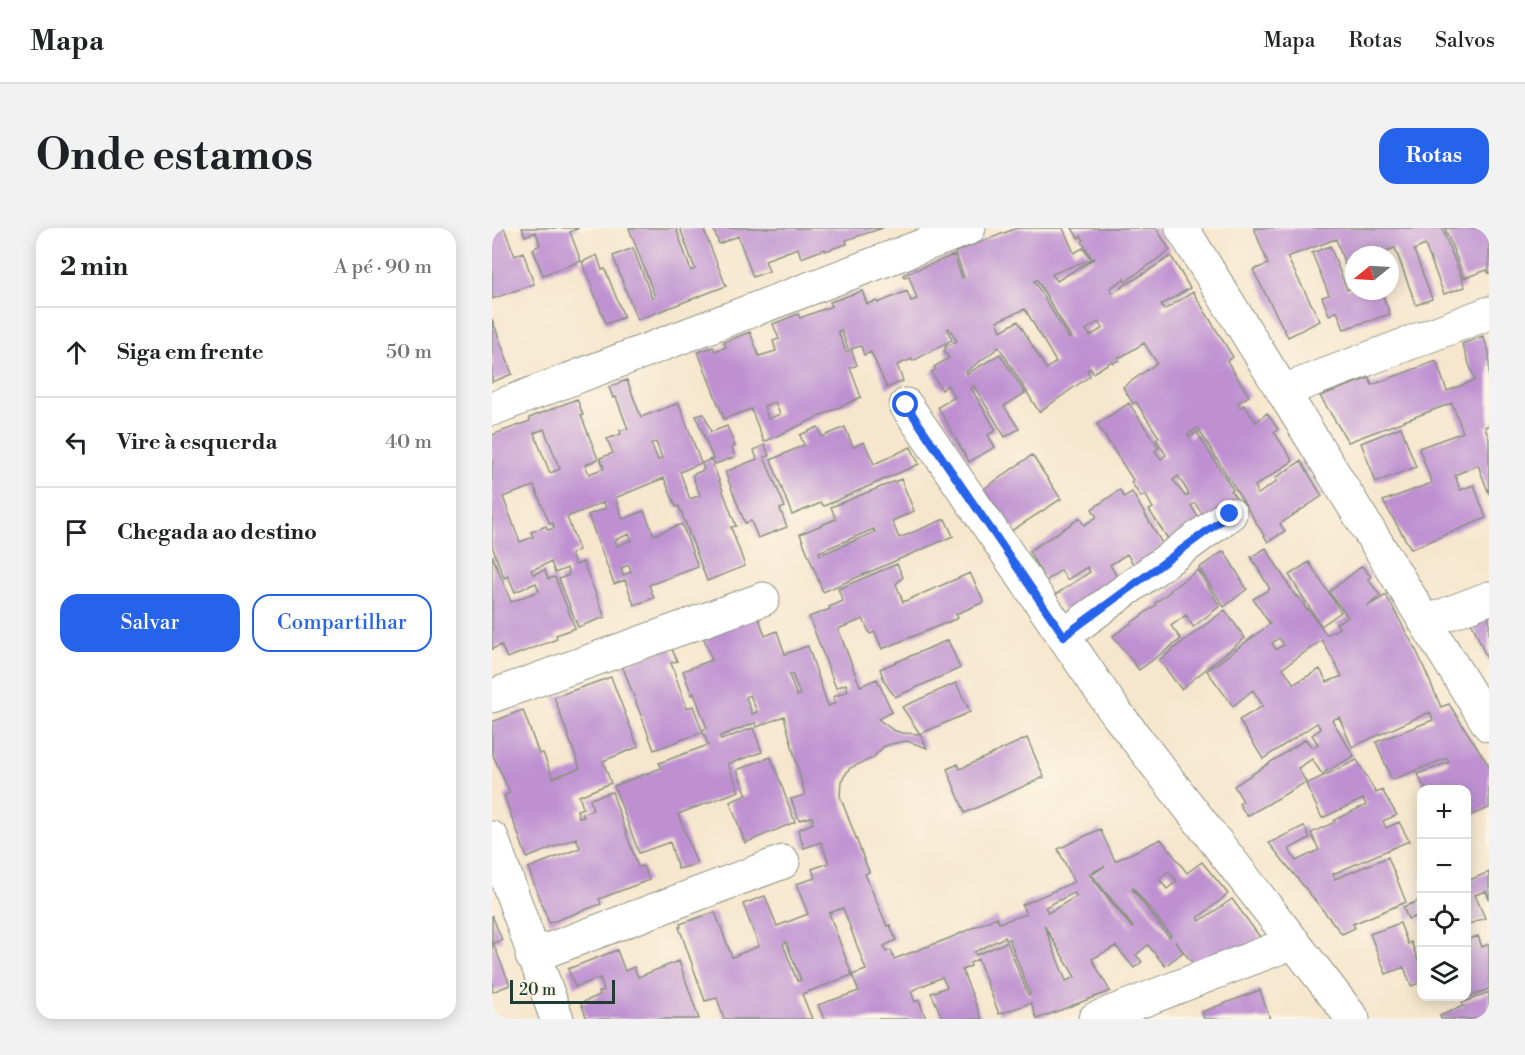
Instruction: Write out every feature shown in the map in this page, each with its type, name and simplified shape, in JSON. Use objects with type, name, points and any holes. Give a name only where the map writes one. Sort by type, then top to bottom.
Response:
[{"type":"street","points":[[492,409],[969,228]]},
{"type":"street","points":[[1182,228],[1489,725]]},
{"type":"street","points":[[1283,391],[1489,314]]},
{"type":"street","points":[[906,405],[1113,710],[1353,1019]]},
{"type":"street","points":[[1064,636],[1230,514]]},
{"type":"street","points":[[1425,622],[1489,598]]},
{"type":"street","points":[[492,696],[763,599]]},
{"type":"street","points":[[492,838],[532,956],[557,1019]]},
{"type":"street","points":[[532,956],[783,862]]},
{"type":"street","points":[[1095,1019],[1294,942]]},
{"type":"building","points":[[492,228],[504,228],[515,256],[523,252],[534,284],[492,299]]},
{"type":"building","points":[[522,228],[579,228],[570,232],[581,261],[543,275],[533,249],[540,245],[536,232],[525,236]]},
{"type":"building","points":[[629,228],[676,228],[691,271],[695,269],[680,228],[703,228],[726,286],[637,320],[613,256],[633,248],[652,298],[655,297]]},
{"type":"building","points":[[713,228],[883,228],[846,240],[847,244],[801,258],[798,248],[765,260],[769,271],[753,277],[738,236],[719,244]]},
{"type":"building","points":[[1017,228],[1063,228],[1074,253],[1083,248],[1091,259],[1052,274],[1057,281],[1095,258],[1092,259],[1082,242],[1084,240],[1081,236],[1078,238],[1072,228],[1156,228],[1170,250],[1125,282],[1124,279],[1110,288],[1113,293],[1171,256],[1190,288],[1161,305],[1164,310],[1193,292],[1233,357],[1227,361],[1249,396],[1237,403],[1240,408],[1244,405],[1256,422],[1267,413],[1278,429],[1274,432],[1293,461],[1255,486],[1256,492],[1258,494],[1277,481],[1275,478],[1301,461],[1322,496],[1280,524],[1285,531],[1268,542],[1198,428],[1188,434],[1190,437],[1197,432],[1240,504],[1210,526],[1195,503],[1191,506],[1204,526],[1174,548],[1149,510],[1153,508],[1145,494],[1141,497],[1131,482],[1133,480],[1097,424],[1129,403],[1159,448],[1155,451],[1161,459],[1166,455],[1156,439],[1159,437],[1136,402],[1133,404],[1123,387],[1157,363],[1144,343],[1120,356],[1119,360],[1113,363],[1112,361],[1093,373],[1090,368],[1087,370],[1090,376],[1039,412],[999,347],[966,372],[967,374],[1000,354],[1025,393],[1004,406],[1019,429],[1005,437],[974,386],[971,388],[996,430],[988,435],[995,447],[969,462],[938,407],[955,397],[947,385],[942,390],[931,372],[936,370],[934,367],[949,358],[944,351],[945,347],[957,341],[949,328],[947,329],[952,340],[913,361],[912,359],[897,365],[903,381],[887,388],[871,352],[864,355],[861,346],[851,349],[857,365],[850,368],[861,397],[764,442],[751,409],[724,419],[698,352],[713,347],[715,351],[726,347],[724,342],[750,332],[759,356],[776,351],[773,341],[779,339],[773,324],[798,314],[800,318],[832,306],[830,302],[862,291],[867,304],[877,301],[878,303],[907,291],[911,301],[917,299],[909,276],[904,277],[903,275],[954,255],[962,278],[964,277],[955,252]],"holes":[[[1037,280],[1071,338],[1069,339],[1034,281]],[[1025,309],[1056,362],[1046,369],[1018,321],[1001,331],[997,321]],[[1098,322],[1103,328],[1090,336],[1086,330]],[[841,330],[849,351],[846,352],[838,331]],[[775,402],[780,414],[768,419],[764,406]],[[1178,476],[1189,494],[1185,496],[1173,480]]]},
{"type":"building","points":[[1254,228],[1442,228],[1465,287],[1444,294],[1425,245],[1414,250],[1432,299],[1416,305],[1399,259],[1399,246],[1345,246],[1345,265],[1336,239],[1287,257],[1320,321],[1288,337],[1253,270],[1268,264]]},
{"type":"building","points":[[1445,228],[1489,228],[1489,274],[1487,270],[1464,278]]},
{"type":"building","points":[[1330,246],[1345,285],[1345,300],[1385,300],[1390,314],[1344,329],[1337,311],[1329,315],[1322,297],[1329,295],[1312,253]]},
{"type":"building","points":[[597,255],[624,317],[606,324],[582,262]]},
{"type":"building","points":[[492,319],[512,374],[492,382]]},
{"type":"building","points":[[1483,336],[1489,352],[1489,425],[1485,427],[1489,439],[1489,494],[1478,465],[1455,475],[1460,490],[1474,485],[1486,518],[1411,549],[1383,501],[1432,483],[1419,448],[1463,432],[1452,403],[1348,442],[1320,396],[1369,378],[1372,385],[1436,361],[1447,391],[1475,380],[1462,344]]},
{"type":"building","points":[[627,380],[641,417],[679,403],[701,463],[680,472],[690,499],[700,495],[692,475],[704,470],[702,463],[711,459],[736,526],[731,527],[745,566],[707,581],[679,506],[676,507],[664,478],[615,498],[623,519],[644,511],[654,535],[682,524],[698,567],[649,585],[654,598],[634,605],[625,580],[614,584],[588,515],[606,508],[604,502],[567,517],[579,550],[571,554],[575,565],[583,562],[605,617],[578,627],[559,579],[569,575],[567,568],[555,573],[551,562],[531,570],[533,574],[545,570],[548,579],[555,577],[575,628],[556,635],[557,639],[507,658],[501,645],[492,649],[492,555],[511,602],[539,591],[536,583],[515,592],[508,576],[504,578],[492,546],[492,435],[530,421],[529,418],[577,399],[598,459],[585,465],[589,474],[604,468],[600,458],[613,453],[607,439],[621,434],[620,430],[628,429],[616,397],[613,398],[609,387]],"holes":[[[544,429],[560,469],[550,473],[534,433]],[[656,442],[662,458],[658,460],[651,443]],[[534,486],[550,524],[553,523],[554,528],[548,530],[546,526],[531,532],[533,537],[520,542],[503,497]],[[629,534],[632,540],[617,546],[615,540]],[[629,565],[631,572],[623,575],[621,568]]]},
{"type":"building","points":[[704,414],[711,432],[727,426],[735,446],[732,447],[735,457],[715,464],[696,416]]},
{"type":"building","points":[[818,427],[822,437],[845,427],[853,447],[864,442],[874,464],[911,447],[919,464],[824,506],[821,503],[792,515],[771,460],[804,445],[800,435]]},
{"type":"building","points":[[1401,427],[1416,467],[1376,482],[1361,443]]},
{"type":"building","points":[[765,445],[769,456],[764,457],[785,507],[780,509],[787,527],[758,538],[751,521],[745,523],[725,472],[757,459],[754,450]]},
{"type":"building","points":[[1032,455],[1061,499],[1008,533],[981,491]]},
{"type":"building","points":[[901,479],[914,511],[892,521],[899,538],[945,519],[953,536],[823,592],[800,534],[836,519],[831,507]],"holes":[[[874,529],[875,532],[820,555],[819,552]]]},
{"type":"building","points":[[1120,490],[1124,497],[1132,492],[1163,545],[1138,572],[1127,554],[1110,565],[1122,585],[1071,622],[1055,595],[1090,572],[1087,567],[1067,580],[1061,570],[1046,581],[1029,551],[1080,518],[1084,525],[1097,517],[1092,509]]},
{"type":"building","points":[[1266,548],[1296,597],[1298,596],[1327,635],[1339,628],[1336,623],[1348,617],[1329,592],[1362,566],[1371,577],[1368,579],[1380,595],[1367,606],[1386,595],[1418,654],[1441,707],[1449,704],[1489,766],[1489,808],[1471,815],[1471,785],[1423,785],[1418,774],[1449,762],[1447,758],[1392,780],[1376,742],[1433,720],[1430,712],[1352,747],[1339,717],[1332,720],[1354,756],[1322,774],[1312,759],[1298,768],[1306,782],[1247,816],[1239,804],[1243,801],[1234,786],[1306,739],[1312,748],[1318,744],[1312,735],[1321,729],[1317,723],[1263,759],[1239,720],[1263,706],[1253,690],[1233,706],[1207,671],[1270,624],[1253,599],[1270,589],[1251,557]],"holes":[[[1279,638],[1284,645],[1276,649],[1272,643]],[[1322,640],[1342,676],[1327,682],[1320,669],[1294,684],[1283,668]]]},
{"type":"building","points":[[1224,551],[1247,589],[1224,607],[1199,568]]},
{"type":"building","points":[[1309,562],[1341,612],[1321,626],[1289,575]]},
{"type":"building","points":[[897,564],[903,577],[896,584],[903,602],[970,573],[984,602],[956,614],[958,618],[882,649],[875,632],[870,634],[863,619],[838,629],[860,686],[877,679],[892,712],[878,719],[893,730],[920,734],[927,748],[907,741],[883,747],[873,758],[850,768],[841,781],[840,796],[869,872],[865,874],[887,926],[890,925],[896,940],[884,946],[886,952],[891,950],[894,959],[997,917],[999,923],[1026,914],[1022,905],[1074,882],[1058,849],[1100,829],[1115,861],[1161,839],[1187,873],[1202,862],[1228,894],[1198,918],[1200,921],[1232,899],[1260,937],[1252,945],[1194,965],[1175,941],[1183,952],[1165,966],[1148,945],[1136,955],[1142,962],[1134,968],[1116,946],[1092,959],[1110,991],[1037,1019],[1031,1003],[999,1014],[978,959],[970,963],[971,966],[962,970],[982,1019],[943,1019],[931,993],[947,987],[942,977],[911,991],[915,1002],[919,1000],[926,1019],[824,1019],[818,1005],[859,991],[852,975],[802,994],[812,1019],[724,1019],[717,998],[705,1001],[679,927],[681,927],[680,924],[715,912],[732,957],[759,946],[743,904],[765,896],[777,926],[808,914],[796,884],[815,878],[812,869],[829,863],[821,842],[804,848],[798,830],[813,823],[812,817],[799,820],[791,799],[805,795],[784,716],[757,727],[755,723],[720,736],[721,740],[753,728],[762,752],[728,764],[739,791],[678,814],[697,864],[678,869],[670,842],[639,853],[614,786],[661,768],[659,763],[708,745],[703,732],[654,750],[622,665],[671,647],[677,661],[671,663],[687,708],[693,706],[702,730],[707,728],[683,671],[712,660],[703,636],[758,615],[765,636],[777,631],[785,654],[808,646],[828,706],[836,703],[833,697],[848,691],[846,684],[836,688],[809,617],[843,601],[838,589]],"holes":[[[792,674],[800,695],[797,696],[789,675]],[[750,695],[757,712],[752,714],[746,697]],[[1105,866],[1092,875],[1132,928],[1089,874]],[[1168,871],[1177,881],[1167,889],[1159,879]],[[1133,888],[1171,935],[1169,937],[1132,889]],[[1074,893],[1077,896],[1048,913],[1045,907]],[[843,908],[866,970],[852,975],[829,913]],[[1044,925],[1075,977],[1066,981]],[[1005,937],[1006,940],[1009,939],[1030,994],[1028,995],[1007,942],[976,955],[974,952]],[[786,942],[801,980],[797,981],[783,944]]]},
{"type":"building","points":[[1198,570],[1220,606],[1193,627],[1186,615],[1171,626],[1181,639],[1139,670],[1113,636],[1156,605],[1155,603],[1170,590]]},
{"type":"building","points":[[1225,610],[1245,638],[1181,689],[1159,660]]},
{"type":"building","points":[[1489,614],[1489,664],[1471,621]]},
{"type":"building","points":[[948,640],[960,668],[895,697],[885,683],[880,669]]},
{"type":"building","points":[[611,677],[638,747],[603,761],[611,783],[579,796],[583,808],[577,810],[579,818],[584,817],[582,813],[593,810],[590,799],[612,792],[638,867],[643,866],[649,880],[599,899],[601,904],[549,923],[528,868],[580,848],[576,838],[527,858],[504,796],[510,793],[492,753],[492,722],[523,710],[539,754],[543,753],[553,778],[580,768],[554,697]]},
{"type":"building","points":[[956,683],[970,712],[920,734],[902,707]]},
{"type":"building","points":[[1027,738],[1044,777],[965,813],[947,769],[958,764],[960,769]]},
{"type":"building","points":[[771,757],[795,822],[745,843],[730,802],[747,795],[737,770]]},
{"type":"building","points":[[1357,760],[1376,793],[1382,790],[1397,815],[1383,821],[1386,828],[1399,822],[1409,841],[1333,874],[1335,879],[1388,857],[1406,902],[1353,924],[1355,928],[1342,934],[1269,843],[1304,826],[1310,838],[1289,849],[1296,861],[1319,850],[1311,833],[1366,805],[1363,799],[1322,818],[1306,784]]},
{"type":"building","points":[[1489,872],[1489,900],[1486,891],[1475,895],[1485,918],[1471,923],[1471,893],[1471,879]]},
{"type":"building","points":[[1417,902],[1417,916],[1408,919],[1403,907]]},
{"type":"building","points":[[492,915],[502,940],[493,943],[510,985],[492,992]]},
{"type":"building","points":[[1400,923],[1408,944],[1411,942],[1417,957],[1417,984],[1411,986],[1404,967],[1386,974],[1370,934]]},
{"type":"building","points":[[1478,936],[1482,947],[1489,944],[1489,989],[1471,996],[1471,947],[1471,939]]},
{"type":"building","points":[[617,950],[625,971],[634,967],[638,977],[679,961],[699,1019],[587,1019],[581,1003],[600,995],[599,992],[604,990],[600,978],[575,987],[568,969]]},
{"type":"building","points":[[1260,990],[1270,1019],[1204,1019],[1202,1012]]},
{"type":"building","points":[[1489,992],[1489,1019],[1441,1019],[1440,1016],[1463,1006],[1462,1003]]},
{"type":"route","points":[[906,405],[1064,636],[1230,514]]}]
